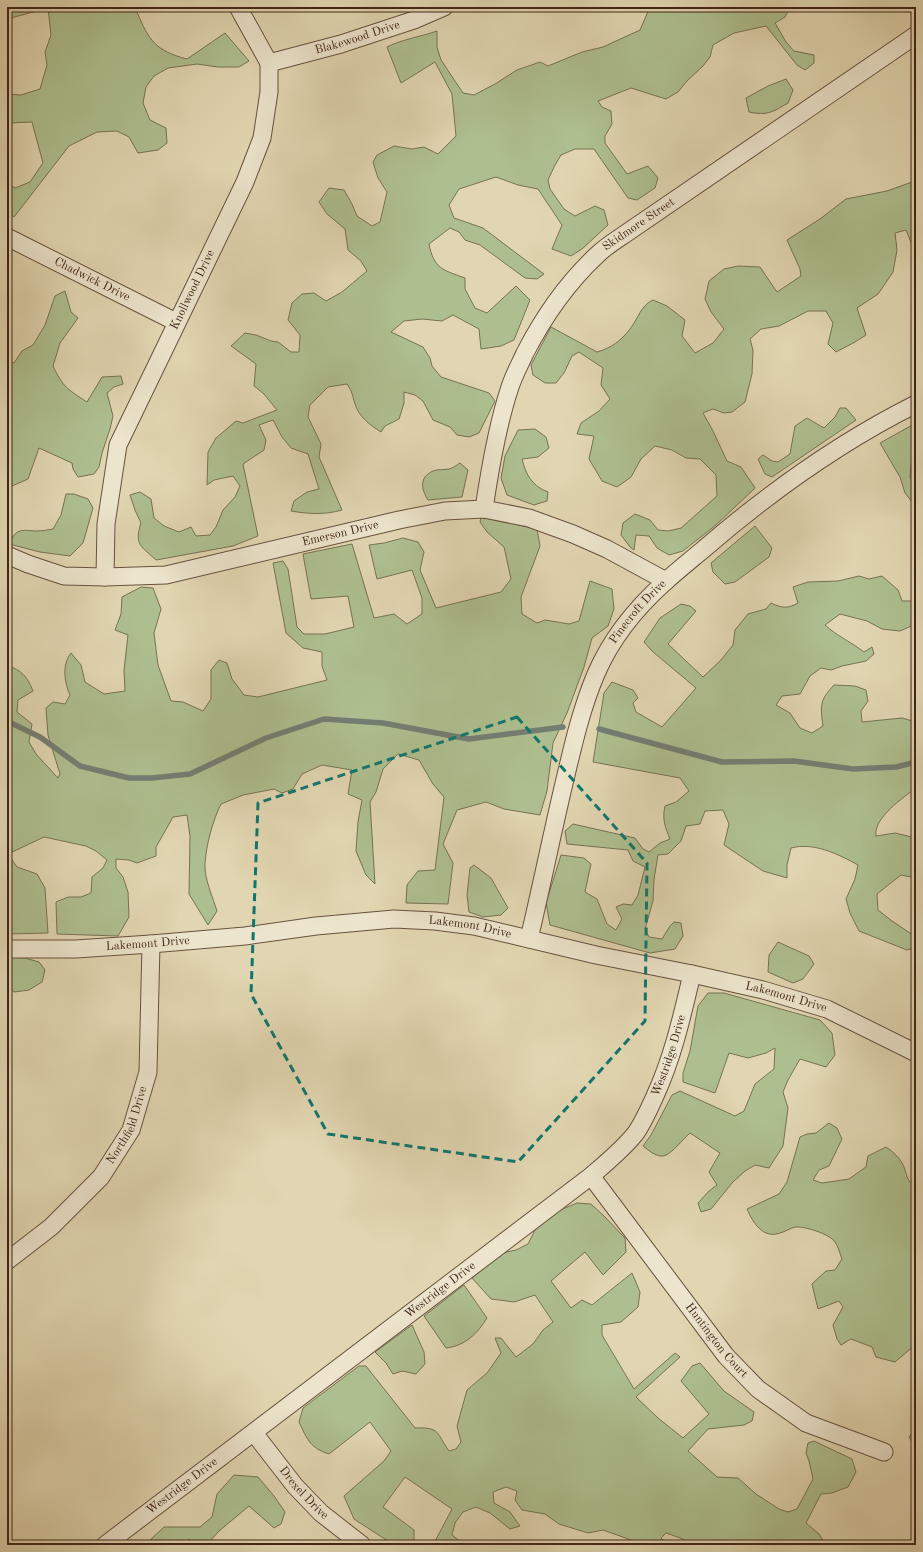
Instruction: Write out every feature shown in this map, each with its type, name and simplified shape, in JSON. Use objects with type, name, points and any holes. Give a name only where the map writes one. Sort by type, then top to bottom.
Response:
[{"type":"street","points":[[238,7],[269,63]]},
{"type":"street","name":"Blakewood Drive","points":[[269,63],[341,44],[414,20],[444,7]]},
{"type":"street","name":"Skidmore Street","points":[[484,509],[501,417],[510,386],[538,328],[553,304],[575,278],[598,255],[628,232],[916,35]]},
{"type":"street","name":"Knollwood Drive","points":[[105,578],[106,524],[118,445],[176,322],[245,182],[262,138],[268,92],[269,63]]},
{"type":"street","name":"Chadwick Drive","points":[[7,237],[176,322]]},
{"type":"street","name":"Pinecroft Drive","points":[[529,939],[561,794],[585,702],[597,672],[609,650],[627,624],[666,581],[751,510],[841,446],[889,417],[916,404]]},
{"type":"street","name":"Emerson Drive","points":[[7,555],[64,576],[105,578],[166,575],[399,520],[445,511],[484,509],[529,518],[573,534],[607,549],[666,581]]},
{"type":"street","name":"Lakemont Drive","points":[[7,949],[76,949],[151,944],[245,936],[316,926],[394,919],[474,926],[596,955],[763,990],[827,1009],[916,1053]]},
{"type":"street","name":"Northfield Drive","points":[[7,1262],[51,1227],[101,1177],[131,1130],[148,1072],[151,944]]},
{"type":"street","name":"Westridge Drive","points":[[105,1545],[591,1176],[612,1158],[635,1133],[651,1106],[671,1056],[692,974]]},
{"type":"street","name":"Huntington Court","points":[[591,1176],[726,1356],[758,1389],[806,1423],[884,1452]]},
{"type":"street","name":"Drexel Drive","points":[[254,1433],[300,1491],[322,1513],[362,1545]]},
{"type":"highlighted area","points":[[517,717],[647,863],[645,1021],[518,1162],[328,1134],[251,994],[258,803]]},
{"type":"green space","points":[[7,7],[143,7],[137,12],[150,38],[168,52],[187,59],[225,33],[249,61],[239,67],[218,67],[197,64],[168,68],[154,76],[146,87],[143,103],[150,120],[166,128],[167,143],[158,150],[138,153],[129,137],[117,131],[97,132],[69,146],[14,217],[7,211],[7,184],[15,188],[30,182],[43,163],[32,122],[7,123],[7,94],[21,95],[40,89],[47,65],[45,52],[51,35],[48,8],[7,19]]},
{"type":"green space","points":[[650,7],[790,7],[785,17],[775,23],[786,42],[794,51],[814,55],[814,63],[805,70],[797,65],[766,26],[734,33],[713,45],[710,57],[703,66],[678,92],[666,99],[631,88],[598,101],[602,107],[611,111],[612,124],[605,136],[605,143],[627,174],[648,166],[658,178],[655,188],[637,200],[628,198],[594,149],[575,149],[561,155],[548,180],[550,189],[564,209],[575,216],[595,206],[604,210],[608,225],[582,249],[571,256],[552,249],[562,225],[538,189],[518,185],[496,177],[459,189],[449,205],[454,218],[483,228],[544,274],[537,279],[525,278],[480,245],[465,240],[459,232],[450,228],[429,244],[437,264],[451,273],[465,278],[465,289],[475,308],[487,313],[516,286],[530,300],[514,340],[501,346],[481,349],[479,329],[453,315],[442,321],[422,319],[404,321],[391,332],[423,347],[430,358],[432,366],[441,377],[489,393],[495,401],[479,433],[469,437],[457,435],[450,427],[433,420],[423,401],[415,395],[404,392],[404,403],[399,419],[385,426],[381,432],[359,413],[347,384],[328,387],[310,405],[308,417],[321,444],[319,457],[342,510],[316,514],[291,511],[294,501],[307,492],[319,489],[308,454],[291,448],[282,437],[273,420],[259,425],[266,440],[264,450],[243,464],[258,536],[233,546],[156,560],[146,551],[139,541],[138,536],[141,523],[130,495],[140,492],[151,499],[154,518],[164,526],[179,532],[191,527],[196,536],[210,535],[216,527],[223,510],[235,497],[240,486],[233,476],[214,480],[207,485],[208,452],[216,438],[236,421],[243,423],[277,410],[264,394],[254,386],[256,364],[231,346],[245,333],[278,342],[291,352],[299,352],[300,335],[288,320],[292,303],[302,294],[314,293],[326,301],[342,292],[367,271],[361,261],[348,250],[345,229],[327,214],[319,202],[329,188],[344,190],[357,216],[372,226],[380,222],[387,192],[378,178],[373,162],[377,155],[394,146],[412,149],[424,147],[438,154],[456,136],[452,94],[435,62],[401,83],[387,47],[437,31],[437,47],[441,60],[463,93],[474,95],[517,70],[540,62],[548,66],[582,52],[603,47],[640,30]]},
{"type":"green space","points":[[786,79],[793,90],[788,103],[770,112],[761,114],[749,112],[746,98],[768,86]]},
{"type":"green space","points":[[912,182],[916,186],[916,270],[913,247],[906,230],[895,233],[897,250],[893,272],[878,294],[857,308],[866,335],[836,352],[828,344],[833,323],[826,311],[808,311],[779,326],[761,329],[750,339],[753,350],[752,374],[745,402],[732,412],[724,413],[713,409],[703,413],[727,461],[741,467],[755,488],[716,525],[683,551],[669,555],[657,548],[649,536],[636,535],[634,550],[630,547],[621,535],[623,523],[635,514],[650,520],[658,530],[668,531],[681,528],[717,496],[716,475],[700,459],[686,458],[672,450],[655,446],[641,459],[631,477],[617,487],[602,481],[589,459],[594,436],[577,434],[581,423],[599,411],[610,399],[601,385],[603,368],[579,352],[572,356],[564,373],[556,383],[545,383],[533,375],[531,365],[551,327],[597,352],[615,344],[623,337],[633,325],[645,305],[653,300],[667,306],[685,320],[682,336],[695,353],[713,343],[724,329],[711,312],[705,299],[709,281],[724,269],[738,266],[760,267],[777,292],[801,276],[800,269],[787,240],[820,219],[846,199],[887,191]]},
{"type":"green space","points":[[65,291],[71,312],[78,318],[60,343],[53,366],[60,379],[70,390],[87,402],[102,377],[121,376],[123,384],[114,387],[107,393],[113,416],[99,467],[94,474],[78,477],[73,469],[72,463],[39,448],[28,479],[12,486],[7,492],[7,361],[14,363],[22,351],[33,345],[45,325],[55,296]]},
{"type":"green space","points":[[840,408],[846,408],[856,420],[772,477],[765,474],[758,459],[763,455],[772,461],[778,462],[790,454],[795,426],[807,418],[824,428],[835,417]]},
{"type":"green space","points":[[916,423],[916,463],[911,465],[910,478],[916,485],[916,507],[905,493],[900,477],[880,443]]},
{"type":"green space","points":[[535,429],[546,437],[549,448],[538,457],[522,459],[530,479],[542,490],[548,492],[547,501],[534,505],[507,495],[501,478],[505,456],[518,430]]},
{"type":"green space","points":[[460,463],[468,470],[462,497],[428,500],[423,488],[423,480],[425,477],[433,471],[449,469]]},
{"type":"green space","points":[[66,494],[74,494],[88,499],[93,508],[83,543],[70,556],[40,552],[9,544],[14,535],[20,531],[40,531],[53,529],[61,515]]},
{"type":"green space","points":[[481,517],[537,529],[540,546],[521,597],[522,614],[537,623],[545,620],[569,624],[579,621],[590,581],[612,589],[614,609],[608,626],[592,638],[584,667],[567,713],[553,743],[547,791],[540,815],[504,809],[486,802],[457,810],[443,844],[453,863],[448,904],[406,903],[407,885],[418,871],[435,870],[444,797],[433,784],[419,760],[398,754],[383,769],[376,792],[370,802],[375,884],[366,875],[356,851],[358,822],[362,800],[348,794],[352,770],[322,765],[302,774],[293,789],[282,793],[274,789],[243,795],[221,804],[210,833],[205,864],[209,888],[217,911],[208,925],[189,894],[190,836],[187,815],[173,817],[156,847],[156,856],[137,863],[129,860],[116,859],[116,868],[123,877],[128,892],[129,917],[118,936],[57,934],[56,902],[68,897],[81,897],[91,893],[92,877],[103,868],[107,860],[96,851],[86,846],[44,837],[8,854],[17,867],[37,874],[45,888],[48,933],[7,934],[7,665],[17,669],[26,678],[31,686],[33,691],[18,700],[17,712],[32,724],[29,742],[36,754],[58,778],[60,774],[48,735],[46,708],[53,702],[65,704],[70,695],[65,679],[65,668],[68,657],[71,653],[81,665],[85,682],[104,694],[125,691],[124,670],[128,635],[115,630],[121,614],[122,597],[141,587],[153,588],[161,609],[154,633],[158,665],[171,701],[183,702],[203,711],[211,699],[211,670],[219,660],[227,663],[232,679],[244,695],[258,697],[327,680],[322,666],[322,652],[303,648],[286,633],[273,563],[283,561],[288,569],[297,627],[304,634],[325,634],[354,627],[348,596],[311,599],[303,554],[352,544],[374,618],[394,614],[407,624],[422,614],[422,598],[412,570],[377,579],[369,545],[403,538],[418,542],[424,552],[420,570],[436,608],[501,592],[511,579],[504,547],[487,532],[480,522]]},
{"type":"green space","points":[[755,526],[772,548],[769,557],[735,582],[725,584],[713,572],[711,563]]},
{"type":"green space","points":[[859,576],[869,579],[882,576],[898,590],[902,601],[916,600],[916,624],[900,631],[882,629],[867,621],[840,614],[825,625],[864,652],[872,647],[874,654],[866,661],[831,670],[821,668],[810,676],[800,694],[782,696],[776,705],[790,713],[800,728],[812,733],[823,726],[821,713],[822,703],[834,685],[855,686],[866,690],[868,701],[861,711],[862,722],[902,718],[916,722],[916,788],[897,802],[884,815],[876,829],[876,836],[895,833],[916,838],[916,878],[901,875],[877,894],[878,910],[916,937],[916,947],[907,950],[859,931],[850,913],[846,899],[855,879],[858,865],[826,850],[800,847],[791,848],[787,865],[787,878],[763,871],[724,845],[729,824],[723,810],[705,811],[700,824],[686,826],[681,841],[668,854],[658,855],[654,879],[653,901],[645,929],[649,937],[662,939],[674,922],[681,923],[683,936],[675,949],[650,953],[550,925],[546,903],[561,855],[584,858],[591,864],[585,892],[597,899],[607,924],[616,930],[622,919],[616,907],[623,904],[632,905],[638,895],[645,867],[633,861],[628,850],[567,844],[565,831],[573,824],[635,838],[643,849],[649,852],[660,843],[670,839],[664,823],[665,806],[676,802],[689,791],[680,778],[593,762],[604,693],[612,682],[633,690],[638,698],[633,703],[636,712],[662,727],[696,688],[652,651],[644,642],[660,618],[681,604],[690,606],[696,611],[668,644],[703,677],[721,660],[733,645],[735,630],[748,614],[766,609],[771,603],[784,607],[798,603],[793,587],[808,582],[838,581]]},
{"type":"green space","points":[[474,865],[491,878],[508,908],[501,915],[483,917],[469,912],[467,895],[470,868]]},
{"type":"green space","points":[[778,942],[809,956],[814,964],[803,979],[793,983],[768,972],[769,955]]},
{"type":"green space","points":[[7,957],[25,958],[39,962],[45,970],[42,982],[29,990],[14,992],[7,985]]},
{"type":"green space","points":[[708,993],[724,993],[820,1020],[832,1033],[835,1055],[826,1067],[800,1059],[783,1092],[788,1108],[783,1146],[769,1168],[755,1165],[745,1171],[732,1183],[711,1209],[701,1212],[698,1203],[717,1185],[709,1172],[720,1153],[690,1133],[673,1150],[663,1156],[652,1153],[643,1146],[651,1135],[672,1095],[680,1091],[735,1116],[744,1111],[755,1084],[774,1069],[775,1048],[766,1053],[748,1058],[729,1053],[715,1093],[683,1082],[683,1073],[690,1051],[698,1006]]},
{"type":"green space","points":[[829,1123],[837,1128],[842,1139],[829,1166],[819,1170],[813,1180],[822,1183],[849,1179],[866,1167],[868,1156],[886,1147],[900,1160],[910,1182],[916,1182],[916,1344],[895,1362],[876,1357],[872,1347],[851,1339],[841,1345],[837,1339],[833,1325],[843,1307],[839,1301],[818,1309],[812,1284],[826,1271],[835,1270],[842,1259],[835,1242],[828,1236],[816,1231],[799,1227],[795,1227],[780,1233],[769,1234],[759,1228],[752,1220],[747,1209],[779,1194],[787,1182],[800,1137],[807,1134],[816,1133]]},
{"type":"green space","points":[[577,1203],[591,1204],[604,1216],[625,1238],[626,1252],[603,1275],[585,1252],[551,1281],[571,1308],[582,1300],[592,1305],[632,1273],[640,1292],[638,1307],[621,1322],[602,1325],[602,1335],[634,1389],[675,1353],[680,1357],[636,1397],[658,1418],[683,1438],[709,1414],[681,1381],[692,1366],[700,1363],[724,1391],[754,1412],[752,1421],[744,1425],[708,1429],[688,1451],[717,1477],[738,1478],[756,1494],[779,1509],[788,1512],[797,1509],[813,1479],[806,1453],[808,1443],[814,1441],[852,1459],[856,1472],[848,1487],[832,1493],[821,1494],[806,1523],[819,1534],[826,1545],[692,1545],[683,1539],[666,1533],[661,1538],[669,1545],[636,1545],[634,1541],[603,1530],[588,1533],[559,1524],[545,1514],[522,1510],[515,1500],[517,1491],[506,1487],[493,1492],[494,1503],[510,1512],[520,1526],[510,1529],[490,1513],[476,1507],[463,1512],[455,1523],[452,1535],[465,1545],[433,1545],[452,1509],[405,1477],[383,1507],[414,1530],[414,1545],[394,1545],[354,1519],[344,1496],[384,1461],[391,1451],[370,1422],[329,1454],[323,1452],[313,1446],[304,1433],[299,1422],[303,1408],[359,1366],[366,1366],[415,1428],[434,1430],[437,1432],[449,1451],[456,1449],[461,1442],[457,1426],[467,1390],[487,1373],[501,1353],[495,1338],[501,1338],[516,1357],[533,1344],[543,1330],[553,1322],[535,1295],[514,1302],[491,1299],[472,1278],[502,1253],[516,1250],[528,1244],[535,1230],[541,1224],[560,1210]]},
{"type":"green space","points":[[464,1285],[487,1318],[475,1334],[465,1342],[446,1348],[424,1316]]},
{"type":"green space","points":[[412,1325],[424,1352],[425,1364],[416,1374],[402,1371],[393,1374],[386,1363],[375,1352]]},
{"type":"green space","points":[[916,1427],[916,1450],[909,1437]]},
{"type":"green space","points":[[234,1475],[258,1477],[285,1512],[281,1524],[274,1528],[249,1506],[219,1531],[211,1540],[216,1545],[194,1545],[189,1539],[182,1545],[151,1545],[149,1541],[164,1527],[200,1527],[212,1517],[217,1494]]},
{"type":"waterway","points":[[7,721],[40,737],[80,766],[129,778],[152,778],[190,774],[266,738],[324,719],[383,723],[469,739],[563,727]]},
{"type":"waterway","points":[[599,729],[722,762],[794,761],[853,769],[896,767],[916,762]]}]
